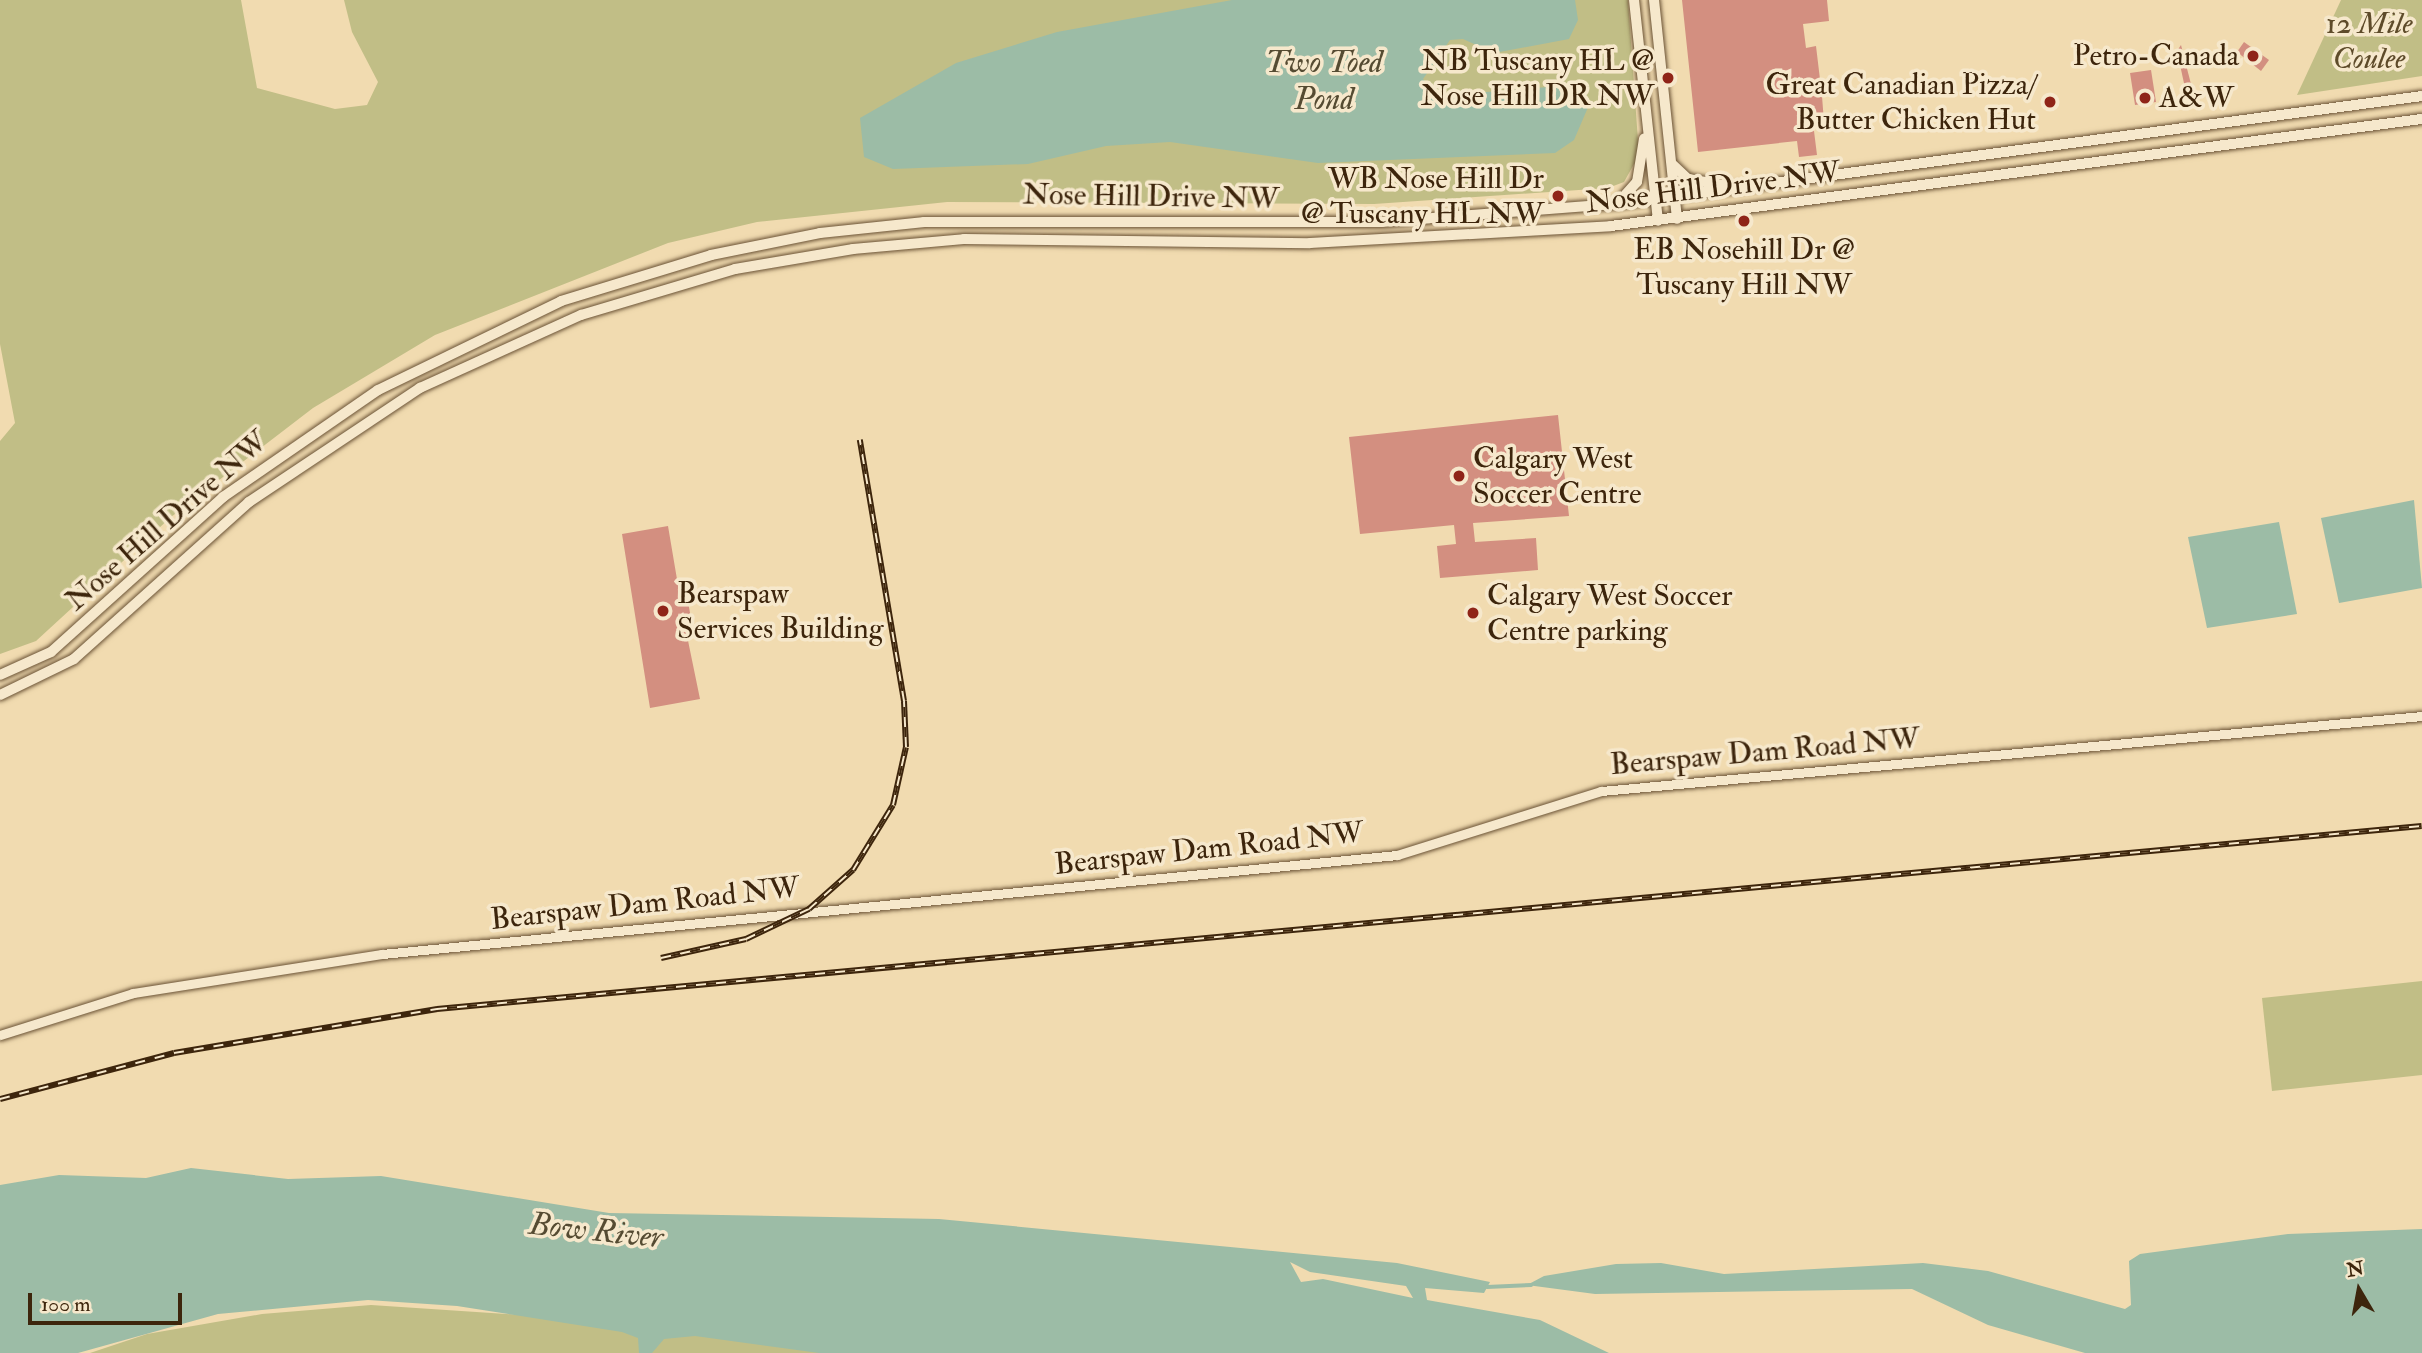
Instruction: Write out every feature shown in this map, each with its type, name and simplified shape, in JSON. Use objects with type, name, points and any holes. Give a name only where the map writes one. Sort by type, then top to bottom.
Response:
[{"type":"street","points":[[1634,0],[1658,221]]},
{"type":"street","points":[[1654,0],[1678,219]]},
{"type":"street","name":"Nose Hill Drive NW","points":[[0,675],[51,652],[223,497],[378,390],[509,322],[660,268],[808,235],[910,223],[1381,222],[1617,204],[1785,185],[2422,96]]},
{"type":"street","points":[[1617,204],[1637,182],[1646,111]]},
{"type":"street","name":"Nose Hill Drive NW","points":[[0,695],[75,659],[205,538],[372,416],[528,336],[678,284],[792,258],[924,242],[1372,242],[1658,221],[2422,119]]},
{"type":"street","points":[[1672,164],[1703,185],[1785,185]]},
{"type":"street","name":"Bearspaw Dam Road NW","points":[[0,1035],[133,993],[382,954],[1397,855],[1601,791],[2422,716]]},
{"type":"green space","points":[[0,0],[241,0],[257,88],[335,109],[367,105],[378,82],[352,32],[344,0],[1628,0],[1639,155],[1624,182],[1608,188],[1374,204],[947,202],[757,222],[668,243],[435,335],[313,408],[171,517],[36,641],[0,654],[0,441],[15,423],[0,344]]},
{"type":"green space","name":"12 Mile Coulee","points":[[2341,0],[2422,0],[2422,76],[2297,95]]},
{"type":"green space","points":[[2422,981],[2422,1075],[2272,1091],[2262,998]]},
{"type":"green space","points":[[371,1305],[747,1330],[953,1353],[90,1353],[147,1334],[262,1314]]},
{"type":"water","name":"Two Toed Pond","points":[[1232,0],[1575,0],[1578,20],[1569,39],[1494,53],[1463,39],[1450,40],[1423,79],[1438,96],[1584,84],[1589,105],[1574,140],[1555,153],[1318,163],[1170,142],[1106,146],[1028,164],[893,169],[864,157],[860,118],[956,63],[1057,32]]},
{"type":"water","points":[[2414,500],[2422,588],[2339,603],[2321,518]]},
{"type":"water","points":[[2279,522],[2297,614],[2207,628],[2188,537]]},
{"type":"water","name":"Bow River","points":[[191,1168],[288,1179],[381,1176],[609,1213],[939,1219],[1397,1263],[1490,1282],[1484,1293],[1425,1288],[1427,1300],[1540,1320],[1609,1353],[819,1353],[695,1336],[664,1339],[652,1353],[639,1353],[638,1338],[622,1332],[457,1306],[368,1300],[218,1314],[78,1353],[0,1353],[0,1185],[59,1175],[146,1178]],"holes":[[[1290,1262],[1310,1272],[1406,1286],[1413,1298],[1323,1279],[1301,1282]]]},
{"type":"water","points":[[2422,1229],[2422,1353],[2085,1353],[1988,1325],[1912,1289],[1595,1294],[1527,1285],[1544,1276],[1616,1264],[1661,1263],[1724,1274],[1923,1263],[1988,1271],[2125,1309],[2131,1305],[2129,1261],[2140,1254],[2288,1234]]},
{"type":"building","points":[[1682,0],[1827,0],[1829,21],[1803,24],[1806,48],[1816,46],[1822,96],[1824,122],[1813,123],[1817,155],[1799,157],[1797,141],[1698,152]]},
{"type":"building","name":"Petro-Canada","points":[[2244,42],[2269,60],[2261,71],[2237,52]]},
{"type":"building","name":"Petro-Canada","points":[[2181,45],[2193,92],[2187,97],[2177,51]]},
{"type":"building","name":"Petro-Canada","points":[[2151,70],[2156,102],[2135,105],[2130,73]]},
{"type":"building","name":"Calgary West Soccer Centre","points":[[1558,415],[1569,516],[1473,523],[1475,542],[1536,538],[1538,570],[1440,578],[1437,546],[1456,544],[1454,525],[1360,534],[1349,437]]},
{"type":"building","name":"Bearspaw Services Building","points":[[668,526],[680,597],[687,596],[692,624],[685,626],[700,699],[650,708],[622,534]]},
{"type":"waterway","points":[[1487,1287],[1531,1285]]},
{"type":"railway","points":[[661,958],[746,939],[809,909],[853,870],[893,805],[906,747],[904,701],[860,440]]},
{"type":"railway","points":[[0,1099],[174,1053],[437,1009],[2422,826]]},
{"type":"place","name":"Petro-Canada","points":[[2253,56]]},
{"type":"place","name":"NB Tuscany HL @ Nose Hill DR NW","points":[[1668,78]]},
{"type":"place","name":"A&W","points":[[2145,98]]},
{"type":"place","name":"Great Canadian Pizza/ Butter Chicken Hut","points":[[2050,102]]},
{"type":"place","name":"WB Nose Hill Dr @ Tuscany HL NW","points":[[1558,196]]},
{"type":"place","name":"EB Nosehill Dr @ Tuscany Hill NW","points":[[1744,221]]},
{"type":"place","name":"Calgary West Soccer Centre","points":[[1459,476]]},
{"type":"place","name":"Bearspaw Services Building","points":[[663,611]]},
{"type":"place","name":"Calgary West Soccer Centre parking","points":[[1473,613]]}]
